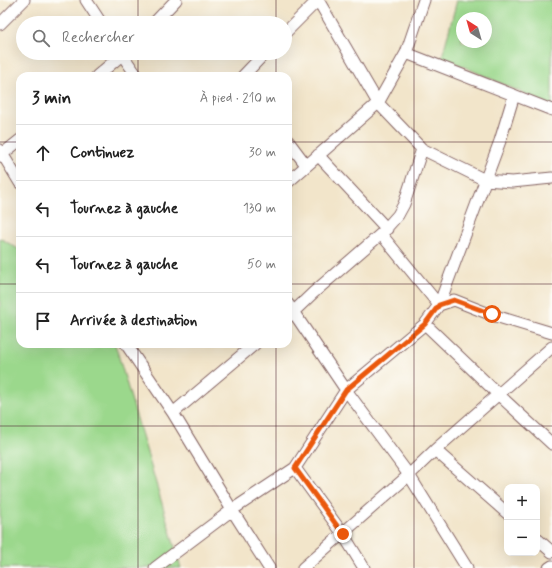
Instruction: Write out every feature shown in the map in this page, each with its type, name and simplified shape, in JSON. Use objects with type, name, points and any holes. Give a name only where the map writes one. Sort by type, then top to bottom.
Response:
[{"type":"street","points":[[0,24],[24,0]]},
{"type":"street","points":[[86,0],[96,16]]},
{"type":"street","points":[[161,16],[176,0]]},
{"type":"street","points":[[292,26],[318,0],[378,102],[422,149],[484,180],[512,182],[552,178]]},
{"type":"street","points":[[292,178],[378,102],[406,54],[424,0]]},
{"type":"street","points":[[406,54],[552,110]]},
{"type":"street","points":[[102,72],[116,60]]},
{"type":"street","points":[[127,60],[134,72]]},
{"type":"street","points":[[247,72],[258,60]]},
{"type":"street","points":[[156,568],[232,510],[295,468],[346,390],[425,324],[439,305],[484,180],[500,141],[514,95]]},
{"type":"street","points":[[16,143],[1,153],[16,177]]},
{"type":"street","points":[[292,146],[306,165]]},
{"type":"street","points":[[292,309],[384,231],[398,215],[404,204],[422,149]]},
{"type":"street","points":[[318,155],[384,231],[439,305]]},
{"type":"street","points":[[439,305],[454,300],[552,333]]},
{"type":"street","points":[[292,314],[409,475],[467,568]]},
{"type":"street","points":[[425,324],[552,444]]},
{"type":"street","points":[[303,568],[552,347]]},
{"type":"street","points":[[129,348],[173,413],[269,568]]},
{"type":"street","points":[[173,413],[251,348]]},
{"type":"street","points":[[435,450],[504,510]]},
{"type":"street","points":[[295,468],[343,534],[364,568]]},
{"type":"street","points":[[540,542],[552,552]]},
{"type":"green space","points":[[457,0],[552,0],[552,106],[442,57]]},
{"type":"green space","points":[[0,238],[16,248],[16,348],[116,348],[181,568],[0,568]]},
{"type":"route","points":[[343,534],[295,468],[346,390],[425,324],[439,305],[454,300],[492,314]]}]
